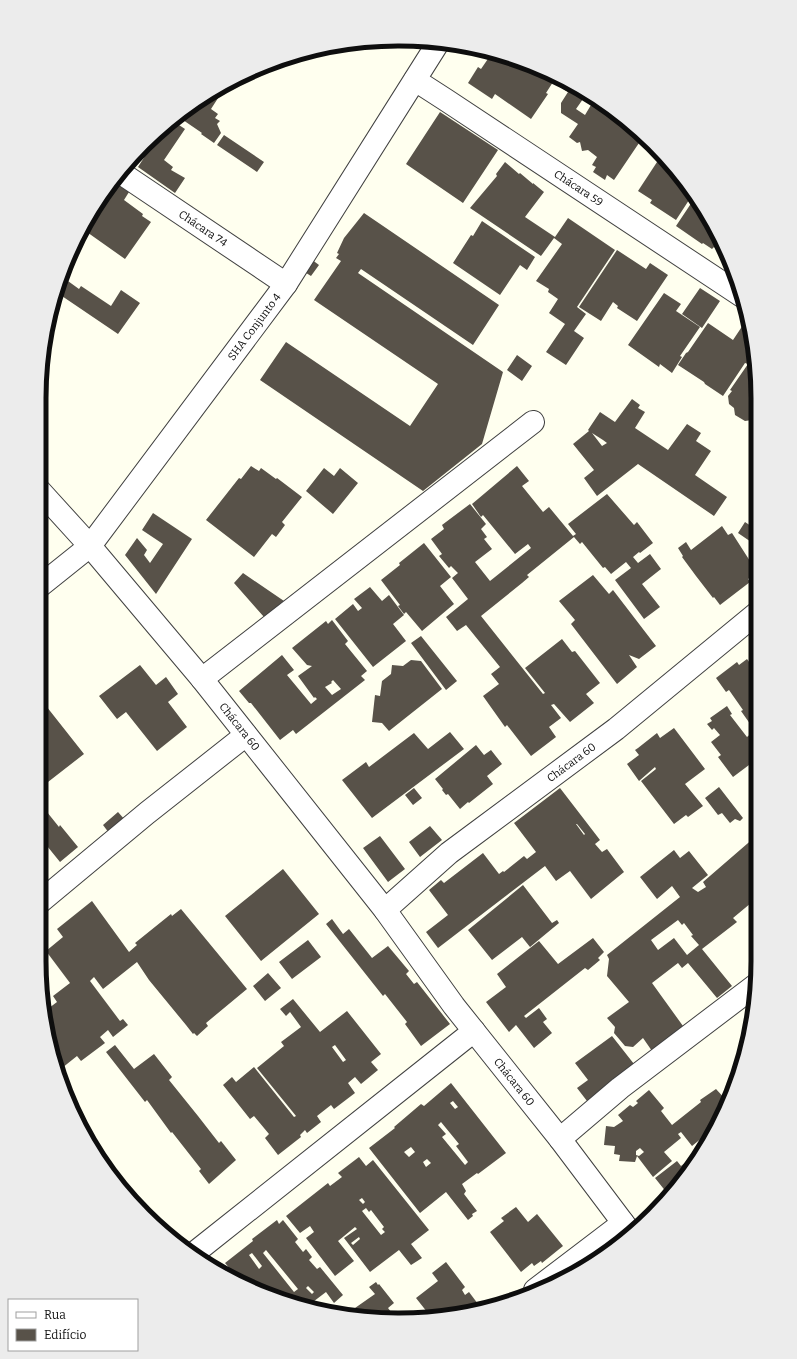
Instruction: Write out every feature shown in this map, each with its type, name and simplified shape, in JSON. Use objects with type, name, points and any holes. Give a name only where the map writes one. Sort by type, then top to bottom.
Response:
[{"type":"street","name":"SHA Conjunto 4","points":[[46,581],[90,546],[286,284],[435,48]]},
{"type":"street","name":"Chácara 59","points":[[415,80],[734,291]]},
{"type":"street","name":"Chácara 74","points":[[125,176],[286,284]]},
{"type":"street","points":[[202,679],[533,422]]},
{"type":"street","name":"Chácara 60","points":[[46,498],[90,546],[202,679],[385,910],[454,1006],[560,1139],[626,1228]]},
{"type":"street","name":"Chácara 60","points":[[385,910],[449,853],[616,729],[751,618]]},
{"type":"street","points":[[46,897],[147,813],[246,735]]},
{"type":"street","points":[[560,1139],[620,1088],[750,990]]},
{"type":"street","points":[[198,1250],[474,1032]]},
{"type":"street","points":[[554,1277],[626,1228]]},
{"type":"building","points":[[489,58],[512,65],[554,82],[594,105],[640,141],[614,180],[607,175],[605,180],[593,172],[596,167],[592,165],[597,157],[588,150],[582,151],[580,142],[577,143],[569,137],[578,124],[561,113],[561,103],[568,92],[553,82],[546,93],[548,94],[531,119],[495,94],[492,99],[468,83],[478,67],[481,69]],"holes":[[[583,99],[591,105],[585,115],[576,109]]]},
{"type":"building","points":[[220,95],[211,109],[218,114],[215,118],[220,121],[217,124],[221,133],[214,143],[183,120],[203,105]]},
{"type":"building","points":[[440,112],[498,150],[463,203],[406,164]]},
{"type":"building","points":[[178,124],[185,129],[164,160],[173,167],[171,170],[185,178],[175,193],[138,167],[147,153],[146,152],[149,149]]},
{"type":"building","points":[[224,135],[264,162],[257,172],[217,145]]},
{"type":"building","points":[[658,160],[689,199],[676,220],[650,203],[652,200],[638,191]]},
{"type":"building","points":[[505,162],[544,192],[525,217],[555,237],[568,218],[615,250],[577,307],[586,314],[574,331],[584,338],[566,365],[546,352],[565,324],[549,313],[558,299],[548,292],[549,289],[536,281],[562,244],[554,238],[541,256],[470,208],[497,176],[496,174]]},
{"type":"building","points":[[119,184],[129,192],[124,200],[151,222],[125,259],[88,232],[105,203]]},
{"type":"building","points":[[692,203],[704,222],[718,250],[714,247],[712,249],[703,243],[702,244],[676,226]]},
{"type":"building","points":[[364,213],[499,305],[473,345],[361,269],[358,273],[503,372],[482,444],[423,491],[260,380],[286,342],[410,426],[438,384],[314,300],[341,261],[336,258],[339,254],[337,253],[344,238]]},
{"type":"building","points":[[482,221],[535,257],[527,270],[520,265],[500,295],[453,263]]},
{"type":"building","points":[[617,250],[646,269],[650,263],[668,275],[637,321],[617,308],[618,306],[613,302],[601,321],[579,307]]},
{"type":"building","points":[[311,259],[319,265],[311,276],[303,271]]},
{"type":"building","points":[[67,280],[79,289],[81,286],[111,306],[121,290],[140,303],[118,334],[62,296]]},
{"type":"building","points":[[700,288],[720,301],[702,328],[682,314]]},
{"type":"building","points":[[664,293],[681,304],[676,311],[700,327],[680,356],[682,357],[672,373],[660,364],[659,367],[628,345]]},
{"type":"building","points":[[708,323],[733,340],[743,325],[748,352],[750,375],[751,420],[745,421],[735,415],[734,408],[729,404],[728,396],[732,391],[730,390],[748,364],[745,363],[723,396],[678,365]]},
{"type":"building","points":[[517,355],[532,366],[522,381],[507,370]]},
{"type":"building","points":[[632,399],[640,405],[638,408],[645,412],[635,428],[668,450],[687,424],[701,433],[696,441],[711,451],[695,475],[727,497],[714,516],[638,464],[597,496],[584,478],[594,470],[573,444],[589,431],[588,430],[600,412],[615,422]],"holes":[[[592,433],[607,443],[602,446]]]},
{"type":"building","points":[[251,466],[259,471],[261,468],[302,497],[282,522],[285,525],[276,537],[272,534],[254,557],[206,520],[239,478],[241,479]]},
{"type":"building","points":[[517,466],[529,481],[522,486],[543,512],[549,507],[573,536],[576,534],[568,524],[607,494],[634,525],[637,522],[653,543],[633,557],[638,563],[650,554],[661,569],[642,584],[660,607],[644,619],[615,580],[631,568],[626,562],[611,574],[605,567],[603,568],[582,542],[580,544],[574,537],[527,575],[529,577],[481,616],[543,694],[545,693],[525,668],[562,639],[572,652],[575,651],[600,683],[586,694],[594,703],[570,722],[554,704],[551,705],[561,718],[549,727],[556,737],[531,756],[507,725],[505,727],[483,696],[499,684],[491,674],[500,667],[466,625],[457,631],[446,617],[468,599],[452,578],[458,573],[451,566],[449,568],[439,556],[442,554],[431,539],[444,529],[442,525],[470,504],[486,524],[481,529],[487,537],[484,539],[492,549],[475,562],[490,581],[531,548],[528,544],[515,554],[483,515],[481,517],[472,504]]},
{"type":"building","points":[[324,468],[334,476],[340,468],[358,483],[333,514],[306,491]]},
{"type":"building","points":[[153,513],[192,539],[156,594],[125,555],[137,538],[147,550],[144,555],[150,563],[163,544],[142,530]]},
{"type":"building","points":[[745,522],[751,526],[751,542],[738,533]]},
{"type":"building","points":[[722,526],[728,535],[732,533],[751,563],[751,577],[748,579],[750,582],[720,605],[682,557],[683,556],[678,548],[686,542],[691,550]]},
{"type":"building","points":[[424,543],[451,577],[440,586],[454,604],[422,631],[406,612],[404,614],[398,606],[400,605],[381,580]]},
{"type":"building","points":[[243,573],[284,601],[264,617],[234,583]]},
{"type":"building","points":[[593,575],[609,594],[613,590],[656,646],[639,659],[629,655],[637,667],[617,684],[571,624],[575,620],[559,601]]},
{"type":"building","points":[[370,587],[382,601],[389,595],[404,615],[393,624],[406,641],[373,667],[335,619],[353,604],[358,611],[362,608],[354,599]]},
{"type":"building","points":[[332,620],[348,641],[345,644],[367,671],[361,676],[365,680],[296,734],[293,730],[280,740],[251,703],[249,703],[239,691],[282,655],[294,670],[287,675],[311,704],[317,699],[315,697],[314,698],[298,676],[312,666],[307,665],[292,648],[326,621],[328,624]],"holes":[[[333,680],[341,689],[332,695],[325,687],[332,683],[331,682]]]},
{"type":"building","points":[[421,636],[457,681],[446,690],[411,643]]},
{"type":"building","points":[[747,659],[751,665],[751,725],[741,711],[743,710],[729,690],[726,692],[716,678],[737,662],[739,665]]},
{"type":"building","points":[[411,660],[421,661],[442,689],[389,731],[382,723],[372,722],[375,695],[380,696],[382,681],[391,674],[392,665],[403,666]]},
{"type":"building","points":[[140,665],[156,685],[166,677],[178,694],[168,702],[187,727],[157,751],[126,712],[117,719],[99,696]]},
{"type":"building","points":[[46,706],[84,754],[46,784]]},
{"type":"building","points":[[727,706],[732,714],[730,715],[747,737],[751,734],[751,764],[733,777],[718,757],[721,755],[711,742],[720,735],[714,728],[712,730],[707,724],[712,721],[710,718]]},
{"type":"building","points":[[674,728],[705,769],[685,784],[703,806],[688,817],[686,815],[674,824],[641,781],[656,769],[655,767],[639,781],[627,764],[639,755],[635,750],[657,733],[660,738]]},
{"type":"building","points":[[450,732],[464,749],[372,818],[342,780],[366,762],[369,767],[414,733],[428,749]]},
{"type":"building","points":[[476,745],[484,755],[491,750],[502,764],[487,776],[493,784],[460,809],[448,794],[446,795],[435,779]]},
{"type":"building","points":[[719,787],[743,818],[740,821],[735,819],[730,823],[722,813],[718,815],[705,798]]},
{"type":"building","points":[[414,788],[422,798],[413,805],[405,795]]},
{"type":"building","points":[[560,788],[600,840],[595,844],[602,852],[607,849],[624,872],[591,899],[570,871],[556,881],[545,866],[438,948],[426,932],[448,915],[429,890],[441,880],[444,883],[483,853],[499,874],[503,871],[504,872],[524,856],[527,859],[536,852],[514,823]],"holes":[[[576,824],[585,834],[584,835]]]},
{"type":"building","points":[[46,811],[78,847],[60,862],[46,845]]},
{"type":"building","points":[[118,812],[125,820],[109,833],[103,825]]},
{"type":"building","points":[[430,826],[442,840],[420,857],[409,842]]},
{"type":"building","points":[[380,836],[405,869],[388,882],[363,848]]},
{"type":"building","points":[[751,840],[751,903],[733,918],[737,922],[702,949],[732,986],[717,998],[688,963],[682,968],[678,963],[652,983],[683,1026],[652,1051],[643,1038],[633,1047],[625,1046],[614,1033],[615,1027],[607,1018],[629,1002],[607,976],[609,959],[607,955],[680,897],[672,886],[657,899],[640,877],[674,850],[680,858],[689,851],[708,875],[692,888],[698,892],[706,887],[703,882]],"holes":[[[678,920],[682,925],[684,923],[693,935],[691,936],[699,945],[687,955],[674,938],[658,950],[651,940]]]},
{"type":"building","points":[[283,869],[319,914],[261,961],[225,916]]},
{"type":"building","points":[[523,885],[552,923],[557,920],[559,923],[530,947],[522,937],[492,960],[468,930]]},
{"type":"building","points":[[92,901],[129,952],[137,945],[135,943],[171,914],[172,916],[181,909],[247,989],[206,1023],[208,1026],[197,1036],[194,1033],[193,1034],[149,980],[137,962],[103,989],[94,977],[90,981],[120,1021],[123,1019],[128,1025],[113,1037],[108,1030],[100,1037],[105,1043],[81,1061],[77,1056],[63,1067],[58,1052],[49,1008],[57,1002],[53,996],[70,983],[46,951],[63,937],[57,929]]},
{"type":"building","points":[[332,919],[343,934],[349,929],[372,958],[388,946],[409,971],[406,974],[414,984],[417,982],[450,1024],[421,1046],[405,1024],[407,1022],[385,994],[383,996],[326,924]]},
{"type":"building","points":[[593,938],[604,952],[598,958],[600,960],[588,970],[585,968],[524,1016],[526,1018],[539,1008],[547,1019],[543,1022],[552,1033],[534,1048],[516,1025],[509,1032],[486,1002],[506,987],[497,974],[539,941],[558,964]]},
{"type":"building","points":[[308,940],[321,957],[292,979],[279,962]]},
{"type":"building","points":[[268,973],[281,988],[265,1001],[253,986]]},
{"type":"building","points":[[293,999],[320,1032],[347,1011],[381,1054],[371,1062],[378,1070],[361,1084],[355,1077],[348,1083],[355,1093],[334,1109],[331,1105],[317,1116],[321,1122],[307,1133],[305,1130],[300,1135],[301,1137],[278,1155],[265,1138],[269,1134],[254,1116],[250,1119],[223,1085],[232,1077],[236,1082],[254,1067],[294,1117],[296,1116],[257,1068],[284,1046],[281,1042],[301,1027],[290,1012],[286,1016],[280,1009]],"holes":[[[335,1045],[346,1060],[343,1062],[332,1047]]]},
{"type":"building","points":[[612,1036],[634,1064],[587,1101],[577,1088],[588,1080],[575,1063]]},
{"type":"building","points":[[115,1045],[134,1069],[154,1054],[172,1077],[169,1080],[219,1143],[221,1141],[236,1160],[209,1184],[199,1171],[201,1169],[172,1132],[171,1133],[147,1100],[145,1102],[106,1052]]},
{"type":"building","points":[[451,1083],[506,1153],[462,1184],[466,1191],[464,1194],[477,1211],[472,1214],[473,1216],[468,1220],[446,1192],[420,1213],[369,1148],[395,1128],[394,1127],[421,1104],[424,1106]],"holes":[[[453,1101],[458,1107],[455,1109],[450,1103]],[[441,1122],[459,1144],[456,1146],[468,1162],[465,1165],[442,1137],[446,1134],[438,1125]],[[411,1147],[415,1152],[409,1157],[404,1152]],[[427,1159],[431,1163],[426,1167],[423,1162]]]},
{"type":"building","points":[[716,1089],[723,1097],[705,1136],[692,1146],[681,1132],[678,1134],[681,1138],[664,1152],[672,1161],[653,1177],[637,1156],[635,1162],[619,1161],[620,1155],[614,1154],[615,1146],[604,1145],[606,1126],[614,1127],[623,1121],[618,1115],[630,1105],[633,1107],[638,1103],[636,1101],[649,1090],[664,1108],[661,1111],[672,1125],[701,1102],[700,1100]],"holes":[[[640,1148],[644,1152],[639,1156],[636,1155],[636,1151]]]},
{"type":"building","points":[[359,1157],[366,1166],[373,1160],[429,1230],[411,1244],[422,1258],[411,1265],[399,1250],[370,1272],[344,1238],[357,1229],[355,1227],[338,1241],[354,1261],[335,1276],[306,1238],[314,1232],[310,1226],[300,1233],[286,1216],[328,1183],[330,1186],[342,1177],[338,1173]],"holes":[[[362,1198],[365,1202],[363,1204],[359,1200]],[[366,1208],[369,1212],[371,1210],[384,1227],[382,1229],[385,1232],[381,1235],[362,1211]],[[359,1237],[360,1239],[353,1245],[351,1243]]]},
{"type":"building","points":[[690,1159],[665,1191],[655,1178],[677,1161],[681,1166]]},
{"type":"building","points":[[516,1207],[528,1222],[537,1214],[563,1246],[542,1263],[541,1261],[534,1266],[532,1263],[521,1272],[490,1232],[504,1221],[501,1218]]},
{"type":"building","points":[[277,1220],[279,1224],[283,1220],[298,1239],[295,1242],[303,1252],[306,1249],[312,1257],[309,1260],[317,1269],[320,1267],[343,1295],[334,1303],[326,1292],[313,1302],[264,1286],[232,1271],[225,1263],[253,1241],[252,1239]],"holes":[[[266,1250],[298,1289],[294,1292],[263,1253]],[[252,1253],[262,1266],[259,1269],[249,1255]],[[308,1286],[314,1292],[312,1294],[306,1288]]]},
{"type":"building","points":[[446,1262],[465,1287],[462,1290],[465,1295],[469,1292],[478,1304],[445,1310],[427,1312],[416,1298],[438,1281],[432,1273]]},
{"type":"building","points":[[376,1282],[378,1285],[379,1284],[394,1303],[388,1308],[392,1313],[357,1310],[355,1308],[375,1294],[369,1287]]}]
